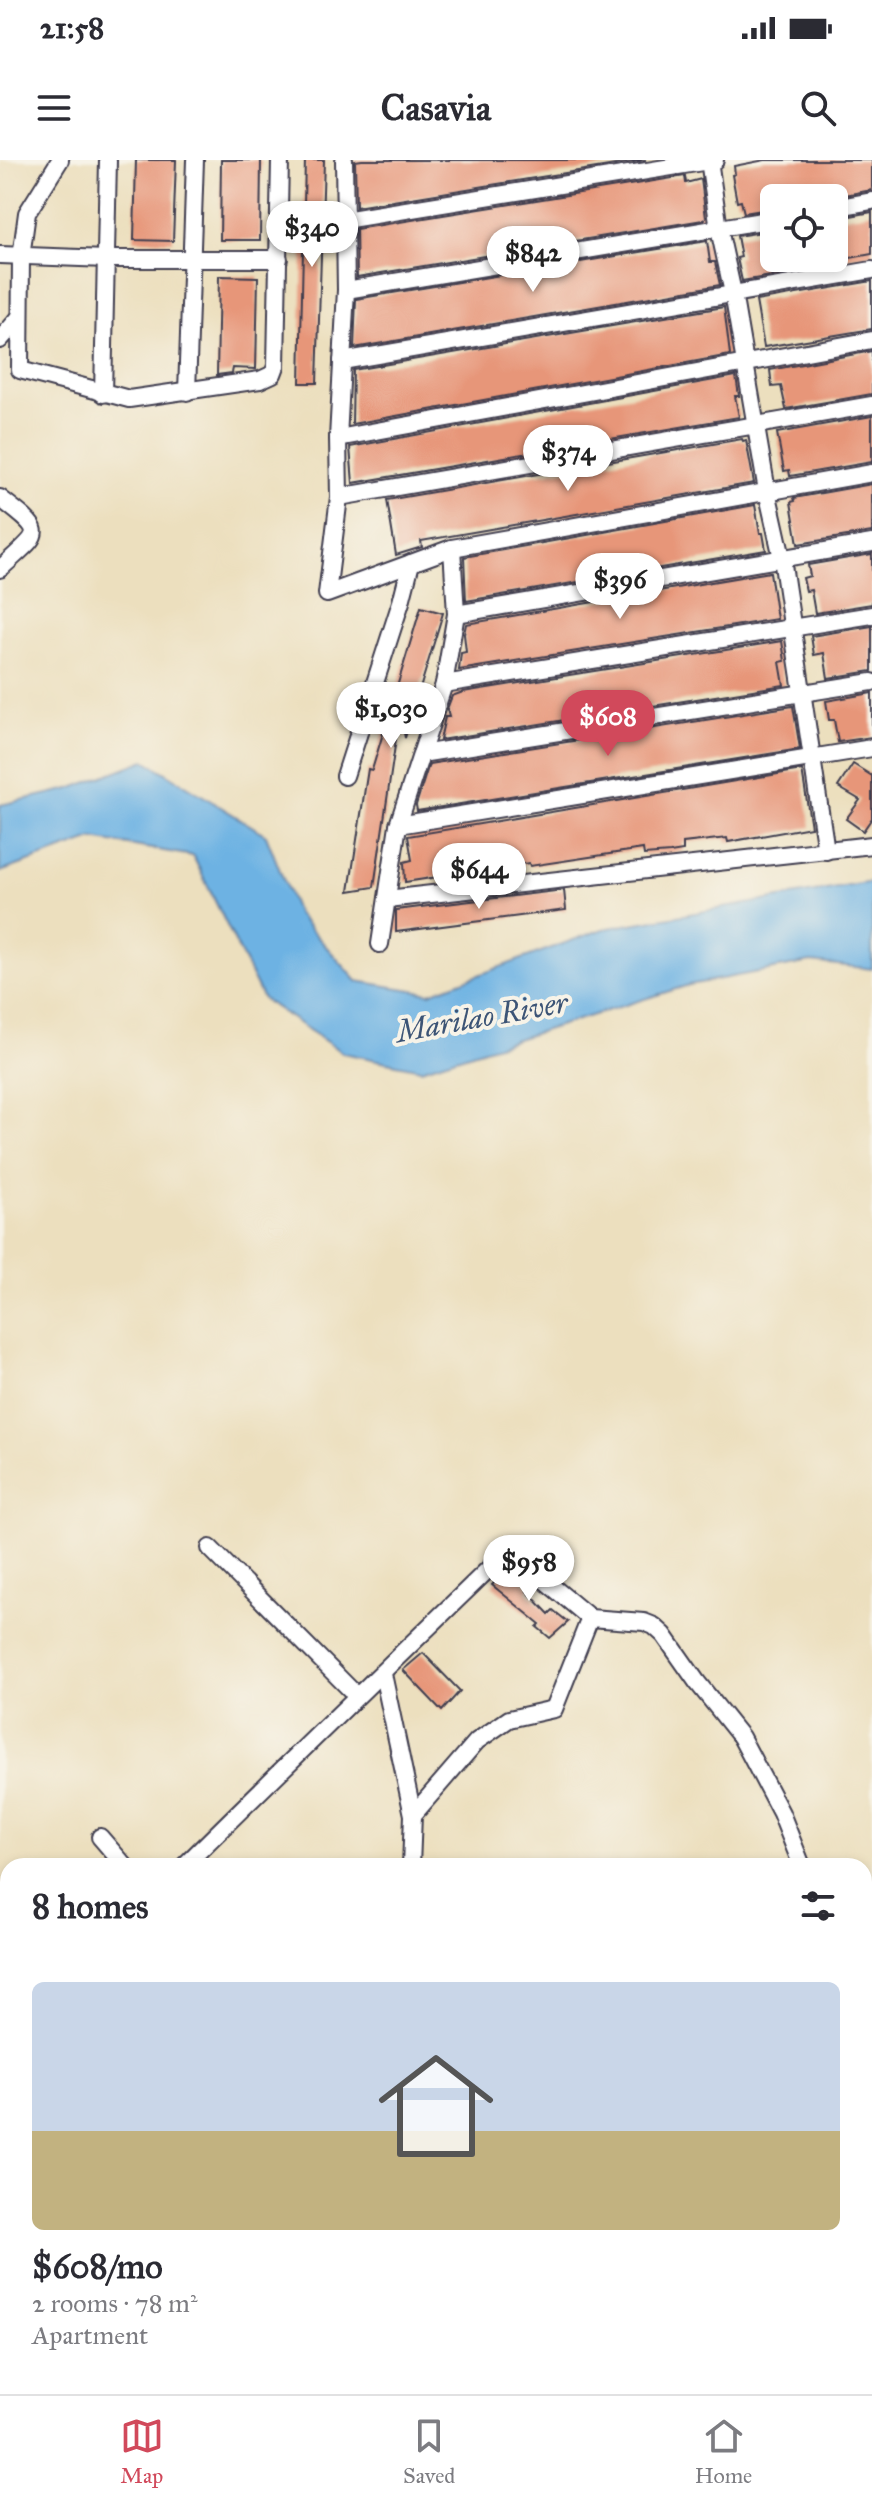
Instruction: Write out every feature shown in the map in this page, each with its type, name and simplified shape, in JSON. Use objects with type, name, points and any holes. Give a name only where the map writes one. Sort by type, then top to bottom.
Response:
[{"type":"street","points":[[60,160],[27,213],[21,257],[20,370],[129,399],[260,380],[273,374],[276,366],[280,160]]},
{"type":"street","points":[[103,394],[108,160]]},
{"type":"street","points":[[187,392],[195,160]]},
{"type":"street","points":[[344,160],[346,290],[338,438],[339,497],[327,594],[452,548],[872,473]]},
{"type":"street","points":[[344,220],[711,160],[719,229],[782,558],[826,851]]},
{"type":"street","points":[[848,205],[872,201]]},
{"type":"street","points":[[346,290],[760,222]]},
{"type":"street","points":[[0,255],[107,259],[279,259]]},
{"type":"street","points":[[342,361],[872,270]]},
{"type":"street","points":[[0,340],[19,318]]},
{"type":"street","points":[[338,438],[872,340]]},
{"type":"street","points":[[339,497],[872,405]]},
{"type":"street","points":[[0,498],[32,523],[35,529],[33,538],[0,569]]},
{"type":"street","points":[[456,614],[872,543]]},
{"type":"street","points":[[380,944],[398,825],[444,684],[456,614],[452,548]]},
{"type":"street","points":[[345,776],[411,563]]},
{"type":"street","points":[[444,684],[872,615]]},
{"type":"street","points":[[421,754],[872,682]]},
{"type":"street","points":[[398,825],[872,748]]},
{"type":"street","points":[[387,899],[826,851],[870,842]]},
{"type":"street","points":[[210,1548],[356,1695]]},
{"type":"street","points":[[191,1858],[228,1819],[309,1745],[356,1695],[383,1674],[505,1553],[519,1557],[590,1618],[644,1622],[664,1635],[741,1737],[781,1813],[799,1858]]},
{"type":"street","points":[[413,1815],[477,1741],[509,1719],[554,1709],[590,1618]]},
{"type":"street","points":[[383,1674],[413,1815],[411,1858]]},
{"type":"street","points":[[100,1837],[118,1858]]},
{"type":"water","name":"Marilao River","points":[[145,760],[266,835],[297,914],[357,981],[430,993],[603,929],[872,882],[872,969],[811,962],[689,985],[421,1069],[343,1053],[263,999],[193,856],[93,839],[0,872],[0,805],[70,789]]},
{"type":"building","points":[[136,160],[176,160],[173,241],[134,240]]},
{"type":"building","points":[[221,160],[261,160],[260,240],[220,240]]},
{"type":"building","points":[[305,160],[324,160],[317,383],[300,383]]},
{"type":"building","points":[[646,160],[356,207],[355,161]]},
{"type":"building","points":[[765,160],[872,160],[872,190],[848,194],[848,184],[760,184],[760,210],[744,213],[741,201],[737,202],[732,175],[735,174],[734,166]]},
{"type":"building","points":[[685,176],[686,183],[701,179],[706,218],[703,220],[357,277],[356,229]]},
{"type":"building","points":[[872,212],[872,254],[848,258],[848,216]]},
{"type":"building","points":[[760,232],[760,272],[794,272],[742,281],[737,258],[741,257],[737,236]]},
{"type":"building","points":[[707,241],[710,262],[715,262],[720,285],[354,348],[356,299]]},
{"type":"building","points":[[219,276],[258,277],[256,369],[233,368],[232,373],[217,375]]},
{"type":"building","points":[[872,281],[872,329],[764,347],[756,301]]},
{"type":"building","points":[[724,307],[730,355],[352,424],[353,370]]},
{"type":"building","points":[[872,351],[872,394],[786,409],[781,386],[772,387],[770,370]]},
{"type":"building","points":[[736,376],[739,396],[735,396],[739,417],[353,483],[350,447]]},
{"type":"building","points":[[872,416],[872,462],[790,476],[789,470],[784,471],[777,433]]},
{"type":"building","points":[[746,440],[754,483],[421,541],[422,547],[396,555],[387,500]]},
{"type":"building","points":[[872,484],[872,532],[798,544],[791,502],[795,501],[794,498]]},
{"type":"building","points":[[755,505],[766,550],[466,601],[464,557]]},
{"type":"building","points":[[872,554],[872,604],[815,613],[811,590],[806,591],[803,578],[810,576],[808,565]]},
{"type":"building","points":[[770,572],[777,619],[459,670],[461,653],[466,652],[466,624]]},
{"type":"building","points":[[421,607],[443,613],[405,738],[400,712],[374,887],[349,891],[368,769],[372,770]]},
{"type":"building","points":[[872,626],[872,671],[828,678],[824,653],[814,655],[811,636]]},
{"type":"building","points":[[782,641],[785,661],[780,662],[784,685],[440,740],[445,717],[449,717],[447,709],[452,696],[463,692]]},
{"type":"building","points":[[872,693],[872,737],[838,742],[834,720],[829,720],[826,701]]},
{"type":"building","points":[[793,706],[800,749],[417,811],[416,805],[429,764]]},
{"type":"building","points":[[853,764],[872,776],[872,818],[863,831],[846,819],[860,800],[838,787]]},
{"type":"building","points":[[802,770],[811,827],[728,842],[727,838],[683,843],[683,851],[670,853],[644,855],[643,849],[405,882],[404,862],[412,860],[408,836]]},
{"type":"building","points":[[564,890],[566,910],[396,932],[396,910]]},
{"type":"building","points":[[509,1567],[549,1614],[553,1610],[568,1622],[550,1638],[537,1627],[540,1624],[492,1585]]},
{"type":"building","points":[[423,1653],[460,1691],[442,1711],[403,1670]]}]
